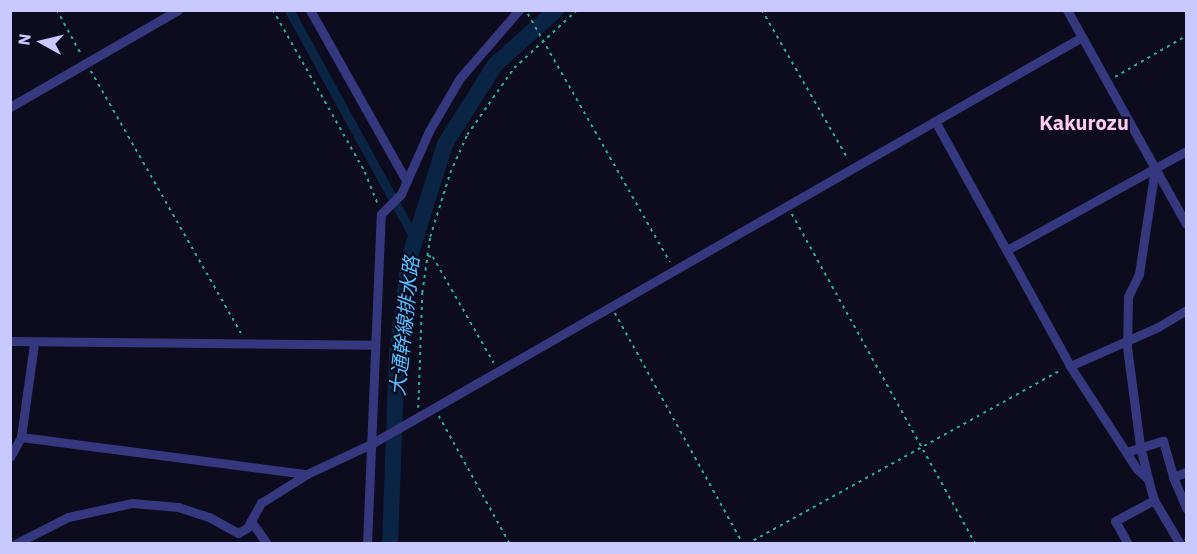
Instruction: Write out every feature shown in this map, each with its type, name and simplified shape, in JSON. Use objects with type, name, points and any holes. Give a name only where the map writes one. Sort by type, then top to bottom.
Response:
[{"type":"street","points":[[10,107],[178,10]]},
{"type":"street","points":[[310,10],[407,182]]},
{"type":"street","points":[[367,543],[374,442],[375,345],[383,212],[401,194],[432,124],[460,78],[519,10]]},
{"type":"street","points":[[1067,10],[1186,224]]},
{"type":"street","points":[[15,543],[68,517],[132,503],[178,507],[209,517],[238,533],[251,521],[261,503],[307,474],[374,442],[435,408],[1082,37]]},
{"type":"street","points":[[935,121],[1070,366],[1126,452],[1148,480]]},
{"type":"street","points":[[1007,250],[1186,151]]},
{"type":"street","points":[[1155,168],[1139,274],[1128,297],[1126,340],[1140,446],[1148,480],[1154,500],[1180,543]]},
{"type":"street","points":[[1070,366],[1186,310]]},
{"type":"street","points":[[10,341],[375,345]]},
{"type":"street","points":[[10,457],[21,437],[34,343]]},
{"type":"street","points":[[21,437],[307,474]]},
{"type":"street","points":[[1126,452],[1163,441],[1173,477],[1186,508]]},
{"type":"street","points":[[1173,477],[1186,472]]},
{"type":"street","points":[[1128,543],[1115,521],[1154,500]]},
{"type":"street","points":[[251,521],[267,543]]},
{"type":"path","points":[[57,10],[239,329],[244,344]]},
{"type":"path","points":[[273,10],[365,172],[383,212]]},
{"type":"path","points":[[526,10],[675,271]]},
{"type":"path","points":[[416,418],[422,293],[436,213],[467,135],[514,68],[577,10]]},
{"type":"path","points":[[762,10],[853,168]]},
{"type":"path","points":[[1106,81],[1186,36]]},
{"type":"path","points":[[788,205],[976,543]]},
{"type":"path","points":[[428,255],[433,257],[499,371]]},
{"type":"path","points":[[611,306],[743,543]]},
{"type":"path","points":[[747,543],[1070,366]]},
{"type":"path","points":[[435,408],[510,543]]},
{"type":"waterway","points":[[289,10],[415,239]]},
{"type":"waterway","name":"大通幹線排水路","points":[[390,544],[397,352],[409,259],[445,144],[495,65],[556,10]]},
{"type":"district","name":"Kakurozu","points":[[1084,122]]}]
